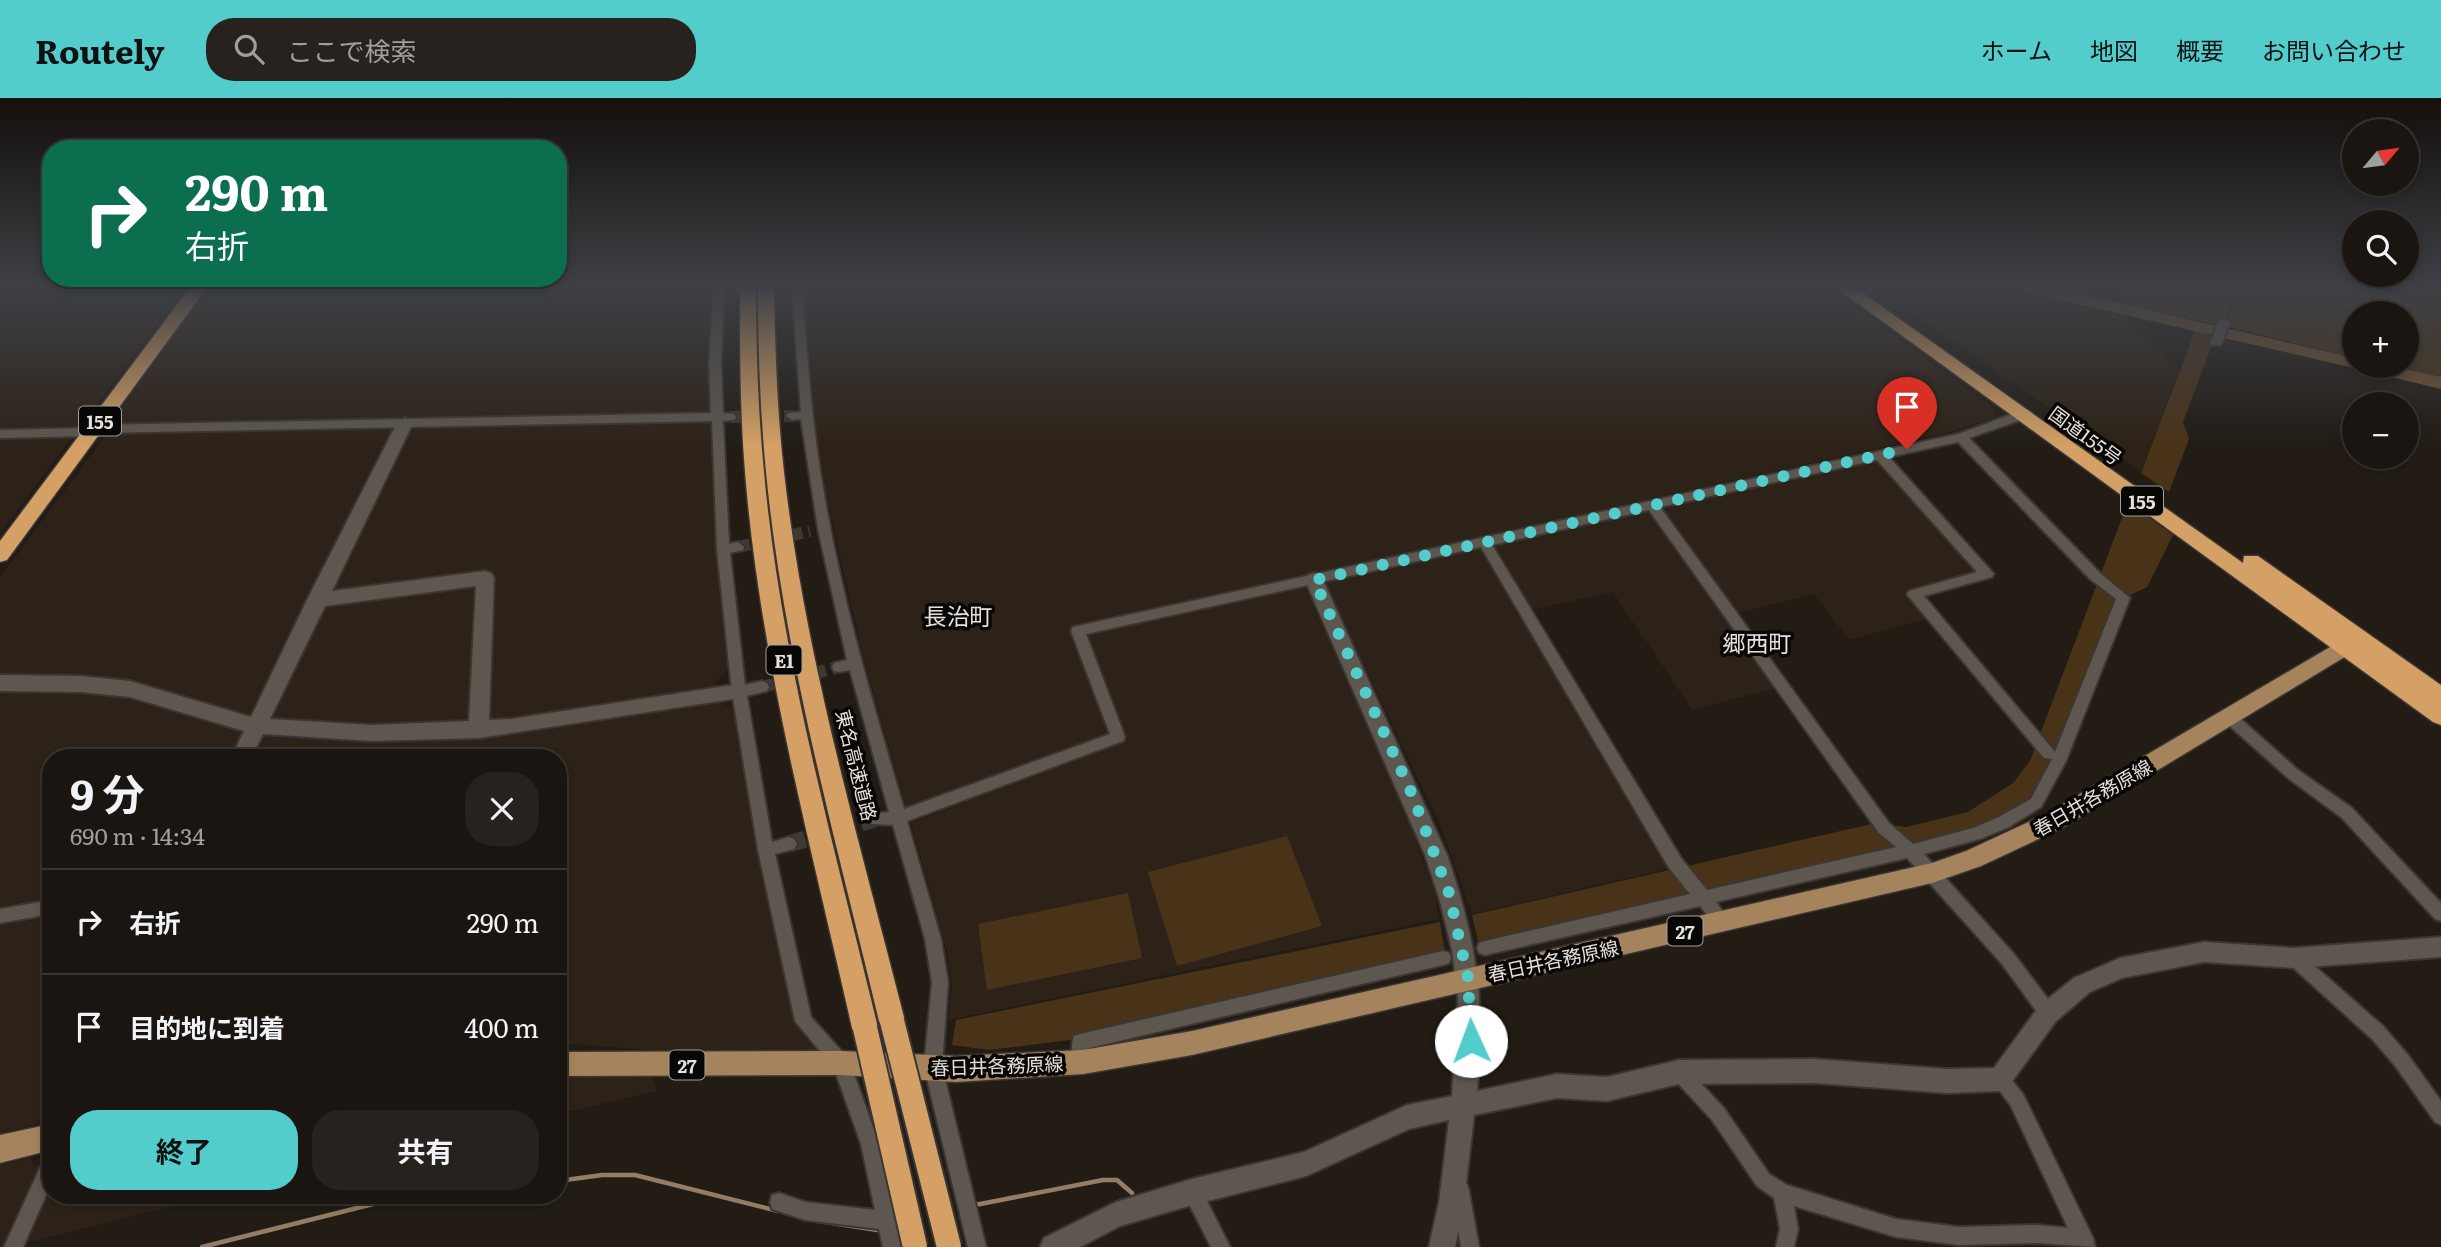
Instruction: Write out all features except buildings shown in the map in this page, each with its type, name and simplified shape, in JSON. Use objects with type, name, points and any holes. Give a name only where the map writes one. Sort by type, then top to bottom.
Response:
[{"type":"highway","name":"155","points":[[0,555],[160,340]]},
{"type":"highway","name":"E1","points":[[748,340],[752,434],[773,601],[794,712],[915,1247]]},
{"type":"highway","name":"東名高速道路","points":[[767,340],[778,496],[794,597],[816,707],[948,1247]]},
{"type":"highway","name":"国道155号","points":[[1917,340],[2022,415],[2354,641],[2441,696]]},
{"type":"highway","name":"国道155号","points":[[1935,340],[2354,641],[2441,716]]},
{"type":"main road","name":"春日井各務原線","points":[[567,1065],[841,1063],[933,1068],[1083,1062],[1192,1043],[1468,978],[1723,923],[1932,873],[1998,849],[2054,821],[2354,641]]},
{"type":"main road","points":[[0,1149],[42,1139]]},
{"type":"street","points":[[716,340],[716,417],[723,550],[739,692],[766,850],[803,1021],[841,1063],[870,1144],[892,1247]]},
{"type":"street","points":[[801,340],[817,530],[933,939],[940,982],[933,1068],[977,1247]]},
{"type":"street","points":[[792,416],[807,415]]},
{"type":"street","points":[[874,819],[898,818],[1118,737],[1078,631],[1961,437],[2022,415]]},
{"type":"street","points":[[0,434],[730,417]]},
{"type":"street","points":[[245,749],[405,423]]},
{"type":"street","points":[[1485,948],[1975,834],[2004,822],[2036,803],[2059,761],[2123,598],[2095,576],[1961,437]]},
{"type":"street","points":[[1880,455],[1987,574],[1914,594],[2049,754]]},
{"type":"street","points":[[1652,505],[1884,828],[1932,873],[2031,986],[2048,1013]]},
{"type":"street","points":[[1485,542],[1675,863],[1723,923]]},
{"type":"street","points":[[723,550],[738,547]]},
{"type":"street","points":[[316,600],[485,578],[479,730]]},
{"type":"street","points":[[1314,580],[1436,855],[1449,893],[1468,978],[1471,1041],[1456,1169],[1442,1247]]},
{"type":"street","points":[[839,667],[855,663]]},
{"type":"street","points":[[0,682],[80,684],[130,689],[256,726],[372,733],[511,727],[762,687]]},
{"type":"street","points":[[2228,716],[2292,774],[2347,813],[2441,914]]},
{"type":"street","points":[[766,850],[789,844]]},
{"type":"street","points":[[0,916],[42,909]]},
{"type":"street","points":[[2000,1079],[2048,1013],[2082,985],[2120,968],[2204,952],[2294,958],[2441,947]]},
{"type":"street","points":[[1083,1062],[1080,1042],[1443,958]]},
{"type":"street","points":[[2294,958],[2378,1033],[2402,1061],[2441,1116]]},
{"type":"street","points":[[1053,1247],[1116,1215],[1192,1192],[1306,1164],[1407,1117],[1557,1086],[1607,1089],[1679,1072],[1815,1071],[1947,1081],[2000,1079]]},
{"type":"street","points":[[1679,1072],[1718,1114],[1763,1180],[1782,1193],[1896,1228],[1959,1236],[2037,1234],[2085,1243]]},
{"type":"street","points":[[2000,1079],[2017,1100],[2085,1243]]},
{"type":"street","points":[[1456,1169],[1470,1247]]},
{"type":"street","points":[[13,1247],[42,1183]]},
{"type":"street","points":[[1192,1192],[1221,1247]]},
{"type":"street","points":[[1782,1193],[1789,1229],[1785,1247]]},
{"type":"street","points":[[779,1202],[805,1211],[887,1222]]},
{"type":"shaded area","points":[[0,340],[146,340],[0,533]]},
{"type":"shaded area","points":[[169,340],[713,340],[709,423],[731,667],[716,682],[719,702],[736,710],[757,851],[789,993],[828,1050],[793,1057],[724,1050],[646,1050],[567,1045],[567,749],[42,749],[42,1123],[0,1133],[0,577],[113,426],[110,421]]},
{"type":"shaded area","points":[[808,340],[1900,340],[1995,409],[1995,418],[1943,434],[1071,627],[1110,732],[906,809],[862,652],[825,490]]},
{"type":"shaded area","points":[[1951,340],[2146,340],[2180,368],[2141,472]]},
{"type":"shaded area","points":[[2192,340],[2214,340],[2183,422],[2189,439],[2169,492],[2141,473]]},
{"type":"shaded area","points":[[2280,340],[2342,340],[2342,355]]},
{"type":"shaded area","points":[[2419,340],[2441,340],[2441,378],[2419,373]]},
{"type":"shaded area","points":[[1880,458],[1978,571],[1907,589],[1930,618],[1849,640],[1814,594],[1733,614],[1657,508]]},
{"type":"shaded area","points":[[2128,502],[2173,535],[2147,587],[2120,600],[2081,698],[2037,793],[2020,808],[1972,831],[1479,946],[1472,915],[1876,823],[1906,827],[1968,812],[2013,783],[2030,761]]},
{"type":"shaded area","points":[[1651,509],[1779,687],[1692,710],[1613,592],[1530,610],[1491,545]]},
{"type":"shaded area","points":[[1484,547],[1672,868],[1472,914],[1440,824],[1325,585],[1326,581]]},
{"type":"shaded area","points":[[1302,587],[1306,589],[1405,808],[1435,894],[1439,919],[948,1020],[952,986],[947,952],[911,823],[1124,740],[1085,640],[1086,636]]},
{"type":"shaded area","points":[[1287,836],[1322,926],[1177,966],[1148,872]]},
{"type":"shaded area","points":[[1128,893],[1142,958],[987,990],[978,924]]},
{"type":"shaded area","points":[[1440,922],[1445,953],[1078,1039],[989,1050],[952,1045],[956,1020]]},
{"type":"shaded area","points":[[567,1075],[652,1076],[657,1091],[567,1112]]},
{"type":"shaded area","points":[[30,1158],[34,1165],[42,1166],[42,1204],[182,1204],[0,1247],[0,1165]]},
{"type":"waterway","points":[[2253,340],[2342,360]]},
{"type":"waterway","points":[[2419,378],[2441,383]]},
{"type":"waterway","points":[[567,1180],[602,1175],[635,1175],[778,1211]]},
{"type":"waterway","points":[[975,1205],[1103,1180],[1117,1180],[1132,1193]]},
{"type":"waterway","points":[[202,1247],[373,1204]]},
{"type":"waterway","points":[[812,1220],[884,1231]]},
{"type":"tunnel","points":[[730,417],[792,416]]},
{"type":"tunnel","points":[[738,547],[810,531]]},
{"type":"tunnel","points":[[762,687],[839,667]]},
{"type":"tunnel","points":[[789,844],[874,819]]},
{"type":"district","name":"長治町","points":[[958,615]]},
{"type":"district","name":"郷西町","points":[[1757,642]]},
{"type":"route","points":[[1471,1041],[1468,978],[1449,893],[1412,794],[1314,580],[1907,449]]}]
